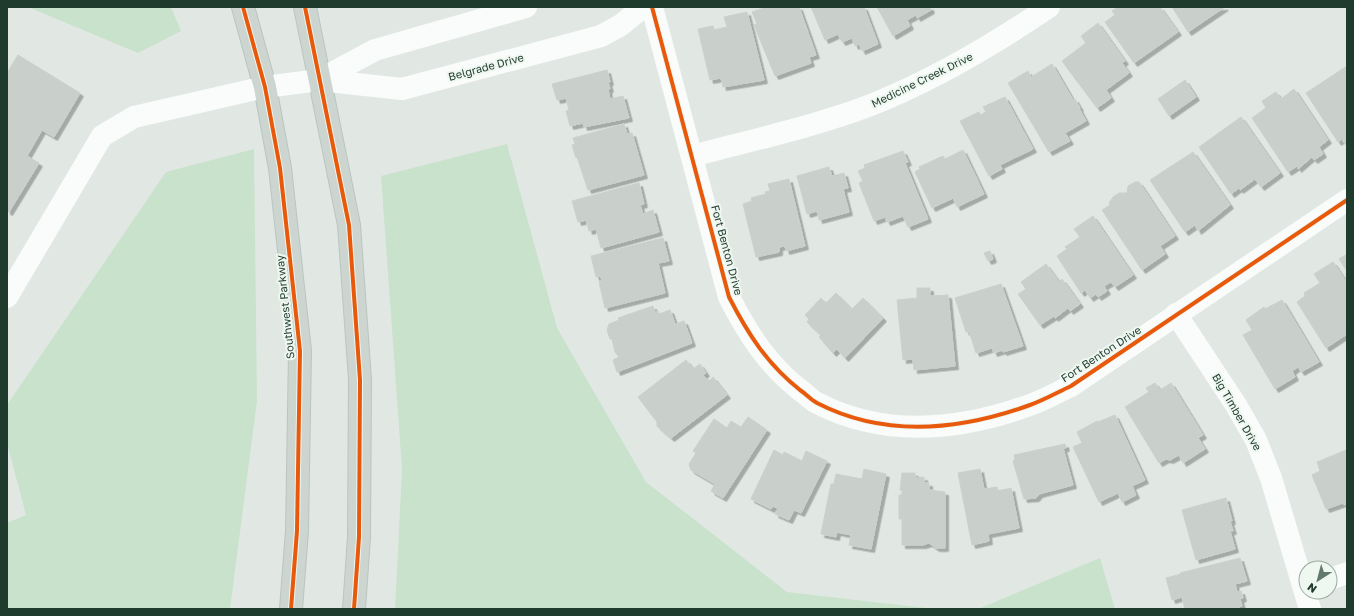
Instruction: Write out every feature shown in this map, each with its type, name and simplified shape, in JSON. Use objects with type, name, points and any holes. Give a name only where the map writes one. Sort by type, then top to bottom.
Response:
[{"type":"main road","name":"Southwest Parkway","points":[[243,7],[265,88],[280,168],[300,350],[297,531],[291,609]]},
{"type":"main road","points":[[305,7],[349,225],[360,373],[359,537],[354,609]]},
{"type":"street","name":"Belgrade Drive","points":[[319,80],[375,50],[526,7]]},
{"type":"street","name":"Belgrade Drive","points":[[7,297],[102,136],[134,116],[265,88],[319,80],[402,89],[601,36],[621,25],[643,7]]},
{"type":"street","name":"Fort Benton Drive","points":[[652,7],[729,297],[746,330],[763,354],[789,381],[816,402],[855,418],[895,427],[936,426],[992,417],[1031,404],[1071,386],[1347,200]]},
{"type":"street","name":"Medicine Creek Drive","points":[[692,156],[789,131],[870,105],[919,83],[982,50],[1049,7]]},
{"type":"street","name":"Big Timber Drive","points":[[1176,314],[1236,405],[1256,440],[1271,478],[1298,565]]},
{"type":"green space","points":[[28,7],[171,7],[181,31],[138,53]]},
{"type":"green space","points":[[507,144],[557,328],[646,482],[787,592],[934,609],[395,609],[402,469],[381,176]]},
{"type":"green space","points":[[254,149],[257,401],[230,609],[7,609],[7,523],[26,515],[7,443],[7,405],[166,172]]},
{"type":"green space","points":[[1100,558],[1115,609],[978,609]]},
{"type":"building","points":[[767,7],[799,7],[816,55],[809,57],[811,63],[775,76],[754,25],[757,24],[752,12]]},
{"type":"building","points":[[811,7],[864,7],[878,44],[862,51],[859,44],[855,46],[852,38],[842,42],[838,34],[825,40]]},
{"type":"building","points":[[877,7],[930,7],[931,10],[917,18],[916,15],[907,20],[910,26],[893,36]]},
{"type":"building","points":[[1118,7],[1160,7],[1178,32],[1134,63],[1105,22],[1115,15],[1112,11]]},
{"type":"building","points":[[1172,7],[1225,7],[1188,32]]},
{"type":"building","points":[[747,12],[764,80],[723,87],[721,78],[710,80],[698,29],[713,26],[714,30],[727,27],[724,17]]},
{"type":"building","points":[[1098,23],[1125,61],[1122,63],[1129,73],[1106,90],[1111,98],[1097,108],[1062,61],[1086,43],[1081,36]]},
{"type":"building","points":[[18,55],[80,93],[54,137],[42,130],[27,156],[39,163],[9,212],[7,211],[7,73]]},
{"type":"building","points":[[1052,64],[1073,100],[1075,99],[1086,121],[1065,133],[1070,141],[1049,152],[1008,83],[1028,71],[1031,77]]},
{"type":"building","points":[[1347,66],[1347,141],[1344,143],[1342,139],[1338,142],[1306,93]]},
{"type":"building","points":[[607,70],[610,82],[608,82],[610,89],[608,89],[610,99],[623,96],[629,118],[584,127],[583,123],[570,126],[566,111],[569,110],[566,98],[557,100],[552,84]]},
{"type":"building","points":[[1185,80],[1196,97],[1169,116],[1158,99]]},
{"type":"building","points":[[1294,89],[1328,140],[1319,147],[1323,154],[1314,160],[1312,157],[1298,169],[1297,166],[1288,172],[1252,118],[1266,108],[1262,101],[1276,92],[1281,99]]},
{"type":"building","points":[[1005,97],[1033,149],[1000,165],[1002,169],[989,176],[960,121],[979,112],[980,115],[986,112],[983,107]]},
{"type":"building","points":[[1241,117],[1280,173],[1261,187],[1255,179],[1240,190],[1239,188],[1231,194],[1199,147]]},
{"type":"building","points":[[624,124],[627,134],[632,133],[644,175],[588,190],[572,145],[575,144],[573,138]]},
{"type":"building","points":[[963,150],[984,194],[957,207],[953,198],[932,208],[915,172],[920,169],[919,167],[943,156],[945,159]]},
{"type":"building","points":[[903,151],[908,162],[905,163],[928,219],[908,227],[903,216],[887,222],[885,217],[874,221],[859,183],[863,181],[858,171],[865,168],[864,165]]},
{"type":"building","points":[[1193,152],[1230,205],[1198,231],[1195,225],[1185,232],[1150,180]]},
{"type":"building","points":[[829,167],[832,176],[844,173],[848,188],[843,189],[849,212],[819,220],[817,211],[807,214],[797,176]]},
{"type":"building","points":[[789,179],[805,246],[786,251],[785,246],[779,247],[779,252],[756,257],[743,204],[752,201],[751,198],[766,194],[765,192],[770,191],[768,184]]},
{"type":"building","points":[[1135,182],[1139,182],[1175,236],[1160,246],[1165,254],[1142,270],[1102,210],[1110,205],[1109,203],[1113,197],[1119,193],[1127,193],[1128,186]]},
{"type":"building","points":[[639,183],[644,204],[640,205],[643,214],[653,210],[659,232],[601,248],[596,229],[589,231],[586,220],[578,222],[572,201]]},
{"type":"building","points":[[1093,216],[1133,275],[1115,287],[1111,282],[1104,286],[1107,291],[1098,297],[1096,294],[1090,298],[1085,290],[1081,293],[1057,256],[1067,249],[1065,247],[1080,237],[1074,229]]},
{"type":"building","points":[[663,238],[669,261],[658,263],[665,293],[605,308],[599,282],[602,282],[601,276],[596,277],[591,256]]},
{"type":"building","points":[[990,251],[993,259],[988,261],[984,253]]},
{"type":"building","points":[[1347,254],[1347,271],[1339,259]]},
{"type":"building","points":[[1333,262],[1347,283],[1347,334],[1326,348],[1297,302],[1305,296],[1304,293],[1320,283],[1314,274]]},
{"type":"building","points":[[1046,264],[1059,282],[1062,279],[1080,304],[1070,311],[1068,308],[1055,318],[1054,316],[1040,325],[1018,294],[1026,289],[1021,282]]},
{"type":"building","points":[[1001,284],[1023,346],[1003,352],[1003,350],[994,353],[992,348],[976,353],[969,331],[966,332],[955,298]]},
{"type":"building","points":[[917,288],[930,288],[930,296],[948,295],[955,366],[914,370],[913,359],[903,360],[897,300],[917,298]]},
{"type":"building","points":[[836,293],[852,309],[863,298],[883,318],[845,358],[837,349],[833,353],[819,337],[821,335],[807,322],[809,319],[805,315],[821,298],[826,303]]},
{"type":"building","points":[[1282,300],[1319,362],[1301,372],[1298,367],[1292,371],[1295,377],[1275,389],[1243,335],[1252,330],[1246,320],[1264,307],[1265,309]]},
{"type":"building","points":[[653,306],[655,312],[658,311],[659,314],[670,310],[675,324],[684,321],[692,343],[617,372],[613,360],[619,357],[615,352],[612,339],[610,339],[607,330],[609,324],[619,320],[618,318]]},
{"type":"building","points":[[686,360],[693,369],[700,364],[706,373],[703,375],[709,381],[713,377],[727,395],[671,438],[657,426],[657,422],[638,397]]},
{"type":"building","points":[[1155,383],[1160,390],[1171,383],[1203,435],[1198,438],[1205,449],[1183,463],[1179,455],[1170,460],[1166,459],[1159,463],[1125,407],[1149,392],[1146,388]]},
{"type":"building","points":[[1115,415],[1145,480],[1132,486],[1136,495],[1122,502],[1118,493],[1099,502],[1073,447],[1082,443],[1077,432],[1097,421],[1098,422]]},
{"type":"building","points":[[748,417],[767,430],[723,498],[711,491],[715,484],[691,470],[689,464],[696,453],[693,451],[714,419],[727,428],[731,421],[741,427]]},
{"type":"building","points":[[1065,444],[1066,448],[1063,448],[1073,485],[1039,494],[1036,498],[1024,499],[1013,461],[1015,460],[1014,455]]},
{"type":"building","points":[[774,450],[783,455],[784,452],[802,461],[806,451],[827,461],[801,513],[794,510],[789,520],[775,514],[778,509],[773,506],[771,509],[751,499]]},
{"type":"building","points":[[1346,450],[1347,503],[1326,509],[1312,475],[1320,471],[1317,462]]},
{"type":"building","points":[[864,469],[886,474],[871,549],[849,545],[851,535],[837,532],[836,537],[821,534],[831,484],[834,484],[836,474],[862,479]]},
{"type":"building","points":[[980,469],[984,489],[997,487],[998,491],[1011,488],[1019,528],[988,534],[989,541],[972,545],[958,473]]},
{"type":"building","points":[[902,473],[915,473],[915,478],[924,477],[924,483],[929,483],[929,490],[945,492],[945,548],[936,548],[929,543],[923,545],[902,545],[902,519],[899,519],[899,495],[902,495],[902,490],[900,490]]},
{"type":"building","points":[[1226,498],[1232,521],[1230,521],[1233,531],[1230,531],[1235,549],[1196,560],[1182,510]]},
{"type":"building","points":[[1240,558],[1247,581],[1235,584],[1237,592],[1241,591],[1243,598],[1240,599],[1242,606],[1232,609],[1185,609],[1182,597],[1172,600],[1166,578]]},
{"type":"cycle path","points":[[243,7],[265,87],[280,168],[300,351],[297,531],[291,609]]},
{"type":"cycle path","points":[[305,7],[349,225],[360,380],[359,537],[354,609]]},
{"type":"cycle path","points":[[652,7],[729,297],[759,348],[788,380],[817,403],[843,414],[869,422],[896,426],[950,425],[1004,414],[1046,398],[1071,386],[1347,200]]}]
